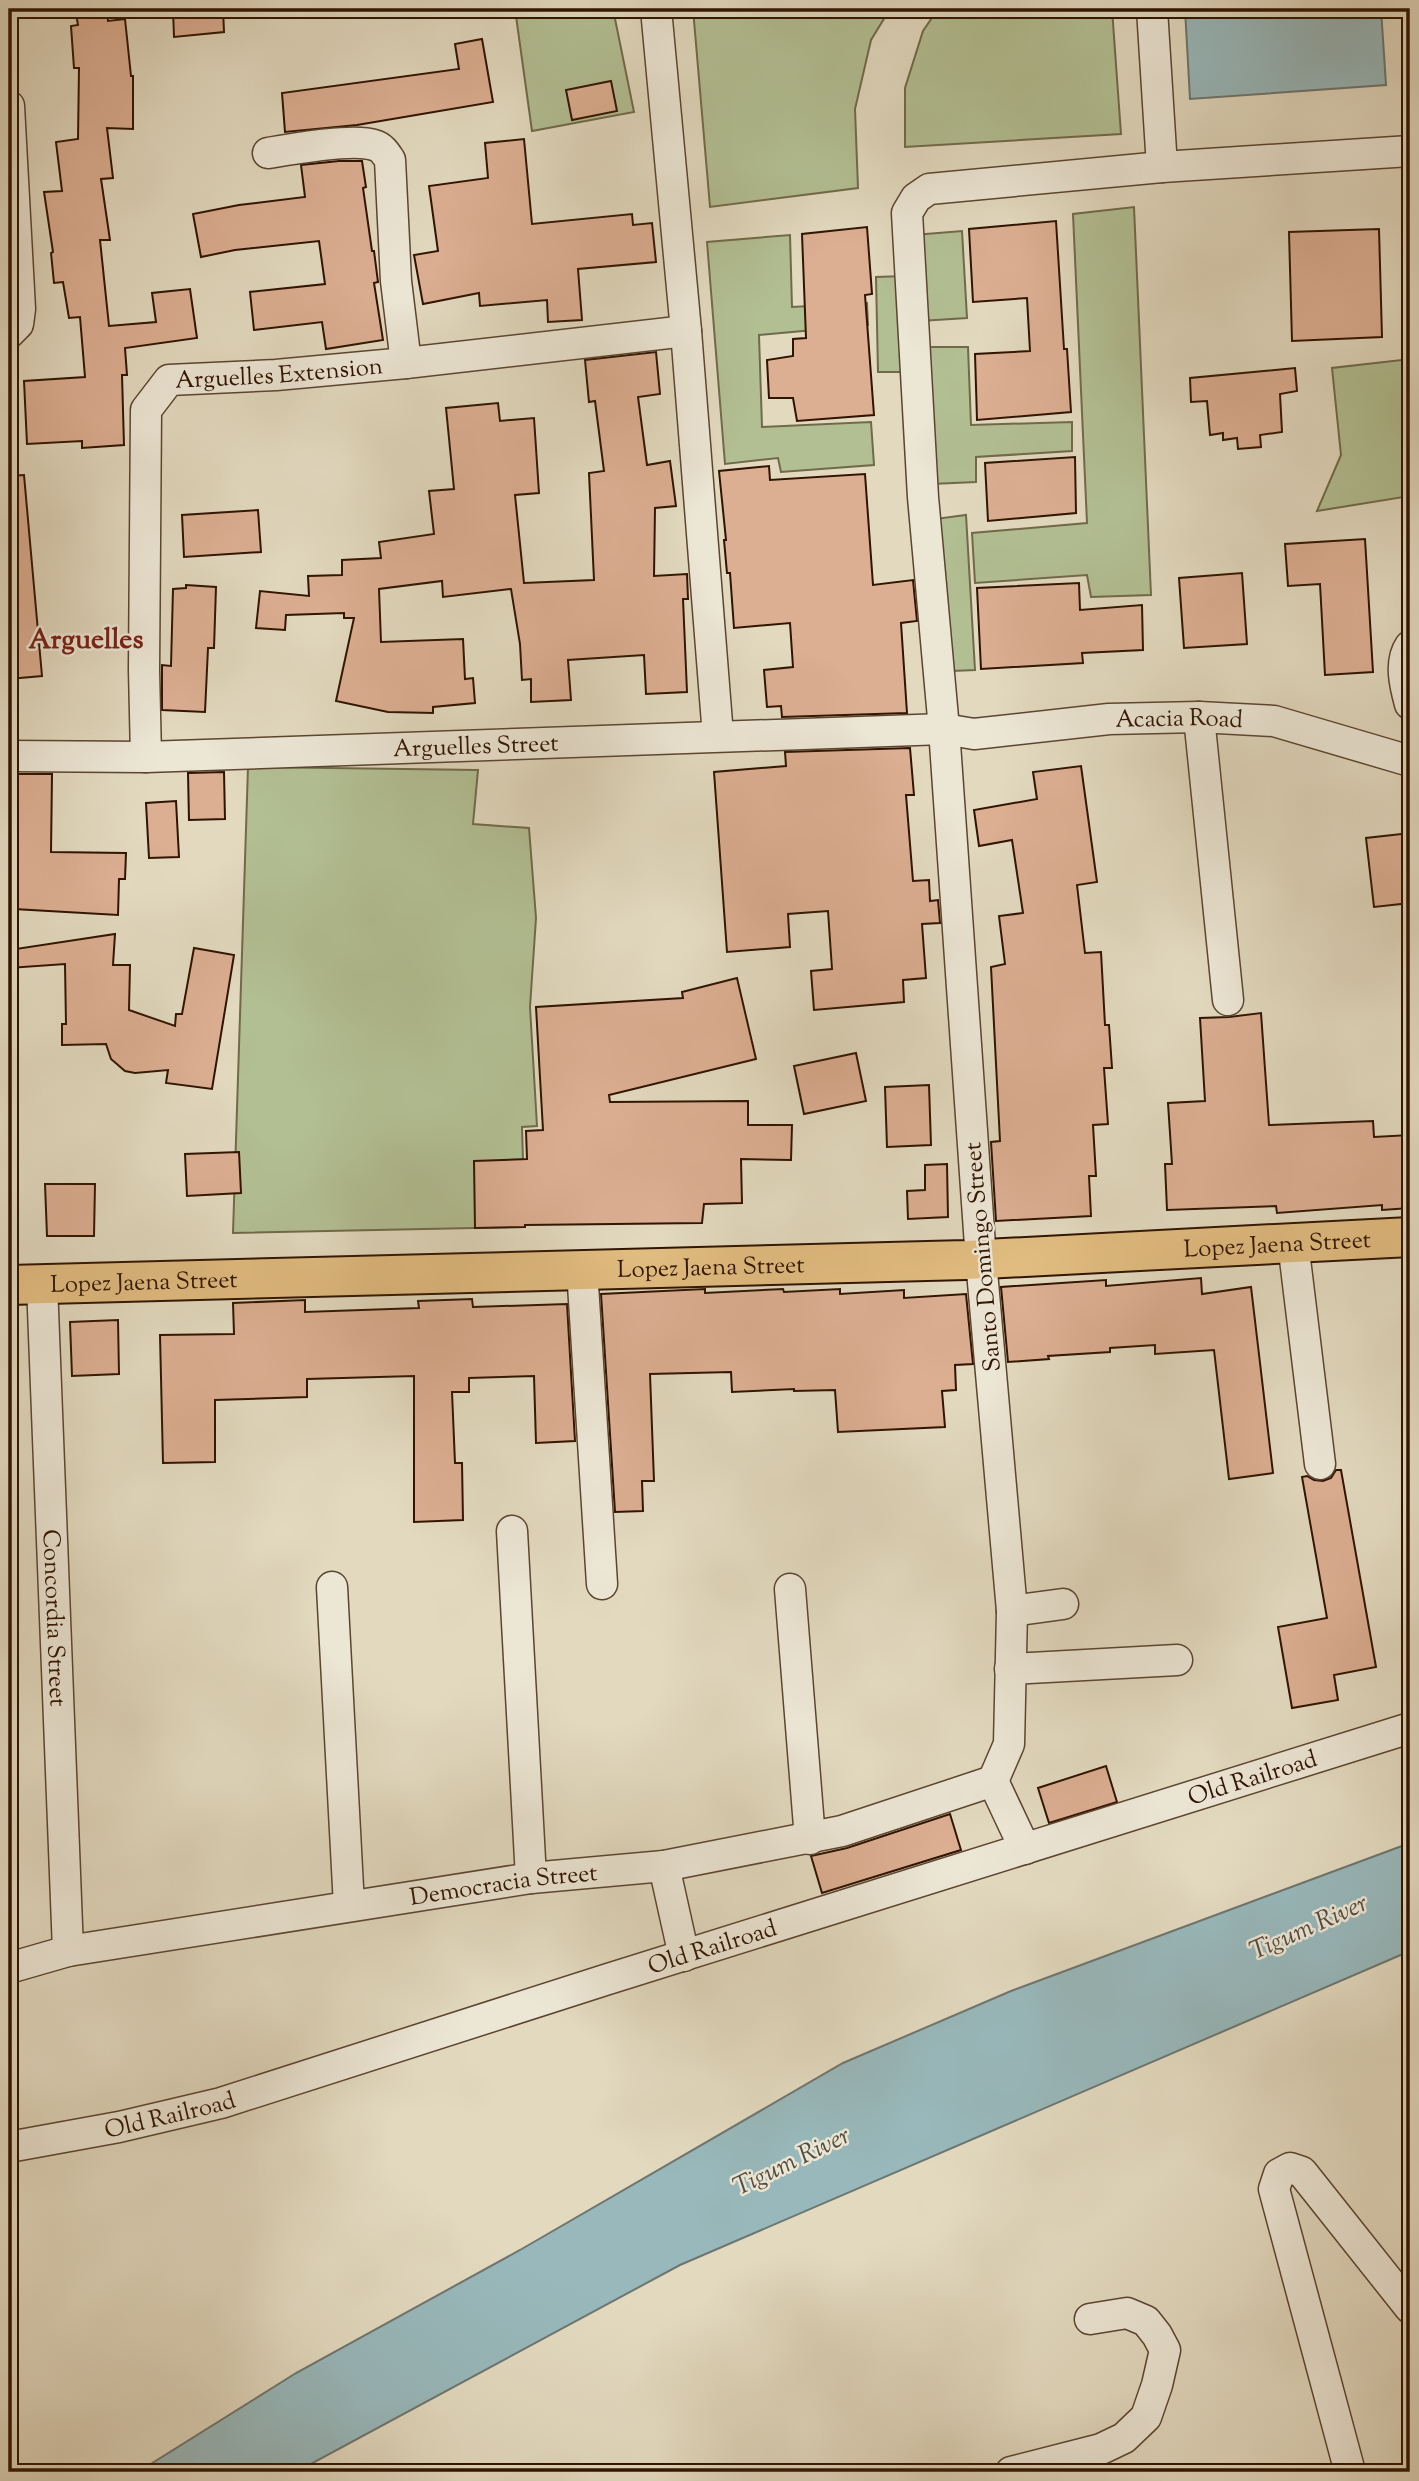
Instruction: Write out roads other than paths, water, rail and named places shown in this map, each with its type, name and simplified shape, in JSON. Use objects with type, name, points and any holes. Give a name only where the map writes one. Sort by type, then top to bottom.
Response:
[{"type":"main road","name":"Lopez Jaena Street","points":[[25,1285],[981,1259],[1293,1243],[1409,1245]]},
{"type":"street","points":[[656,9],[686,331],[718,736]]},
{"type":"street","points":[[1152,9],[1162,167]]},
{"type":"street","points":[[9,106],[20,309],[18,324],[9,333]]},
{"type":"street","points":[[268,153],[332,144],[373,144],[383,150],[390,160],[396,281],[406,363]]},
{"type":"street","name":"Santo Domingo Street","points":[[993,1780],[1009,1744],[1012,1611],[981,1259],[944,729],[922,486],[907,213],[916,198],[929,189],[1162,167],[1410,151]]},
{"type":"street","name":"Arguelles Extension","points":[[146,757],[146,410],[169,380],[276,375],[406,363],[686,331]]},
{"type":"street","points":[[1410,646],[1404,671],[1410,704]]},
{"type":"street","points":[[1199,717],[1228,1000]]},
{"type":"street","name":"Acacia Road","points":[[944,729],[974,734],[1109,719],[1199,717],[1274,721],[1410,761]]},
{"type":"street","name":"Arguelles Street","points":[[9,755],[146,757],[944,729]]},
{"type":"street","points":[[1293,1243],[1320,1464]]},
{"type":"street","points":[[582,1269],[601,1584]]},
{"type":"street","name":"Concordia Street","points":[[25,1285],[68,1951]]},
{"type":"street","points":[[512,1531],[531,1878]]},
{"type":"street","points":[[332,1587],[349,1906]]},
{"type":"street","points":[[790,1589],[810,1839]]},
{"type":"street","points":[[1012,1611],[1063,1604]]},
{"type":"street","points":[[1010,1669],[1177,1660]]},
{"type":"street","name":"Old Railroad","points":[[9,2147],[119,2127],[221,2103],[1410,1728]]},
{"type":"street","points":[[993,1780],[1025,1849]]},
{"type":"street","name":"Democracia Street","points":[[9,1968],[68,1951],[531,1878],[664,1866],[810,1839],[842,1831],[993,1780]]},
{"type":"street","points":[[664,1866],[684,1956]]},
{"type":"street","points":[[1350,2472],[1274,2189],[1279,2174],[1290,2168],[1302,2172],[1410,2308]]},
{"type":"street","points":[[1011,2472],[1101,2449],[1124,2438],[1146,2417],[1165,2350],[1157,2335],[1146,2321],[1127,2313],[1090,2319]]},
{"type":"water","points":[[1185,9],[1381,9],[1386,85],[1190,99]]},
{"type":"water","name":"Tigum River","points":[[1410,1843],[1410,1951],[680,2265],[296,2472],[138,2472],[296,2373],[520,2250],[843,2063],[1011,1991]]},
{"type":"district","name":"Arguelles","points":[[86,638]]}]
